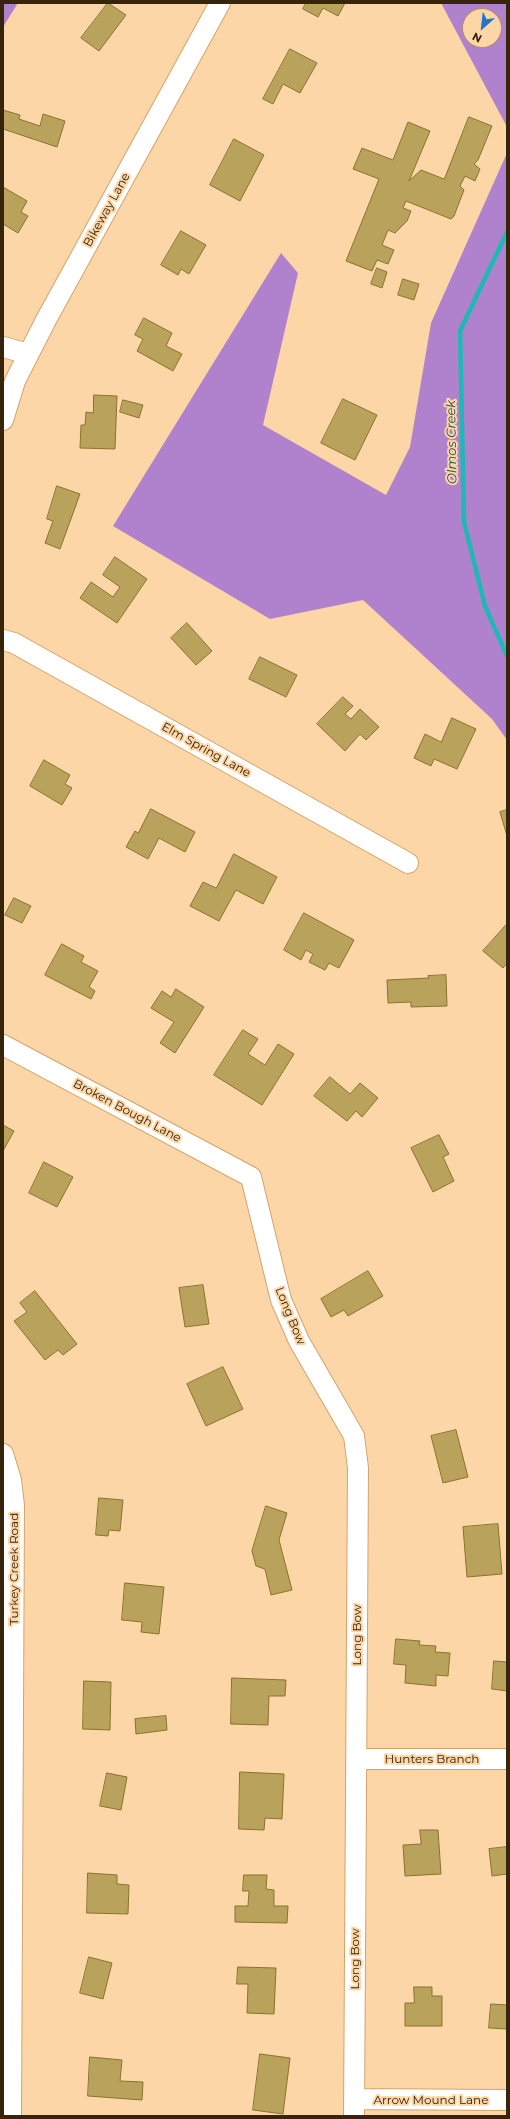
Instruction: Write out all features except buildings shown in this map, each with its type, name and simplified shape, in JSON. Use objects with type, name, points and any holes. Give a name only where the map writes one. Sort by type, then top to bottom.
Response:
[{"type":"street","name":"Bikeway Lane","points":[[3,420],[15,381],[29,354],[220,3]]},
{"type":"street","points":[[3,347],[29,354]]},
{"type":"street","points":[[3,623],[8,641]]},
{"type":"street","name":"Elm Spring Lane","points":[[8,641],[408,863]]},
{"type":"street","name":"Broken Bough Lane","points":[[3,1045],[251,1177]]},
{"type":"street","name":"Long Bow","points":[[251,1177],[281,1300],[299,1341],[354,1436],[358,1468],[354,2108]]},
{"type":"street","name":"Turkey Creek Road","points":[[3,1454],[11,1480],[14,1506],[11,2116]]},
{"type":"street","name":"Hunters Branch","points":[[357,1759],[507,1759]]},
{"type":"street","name":"Arrow Mound Lane","points":[[354,2108],[507,2100]]},
{"type":"shaded area","points":[[3,3],[18,3],[3,27]]},
{"type":"shaded area","points":[[441,3],[507,3],[507,127],[465,48],[502,48],[502,8],[462,8],[462,42]]},
{"type":"shaded area","points":[[507,153],[507,740],[492,719],[363,600],[270,619],[113,526],[281,253],[298,273],[263,425],[386,495],[410,447],[431,323]]},
{"type":"waterway","name":"Olmos Creek","points":[[507,232],[460,331],[464,522],[485,606],[507,656]]}]
